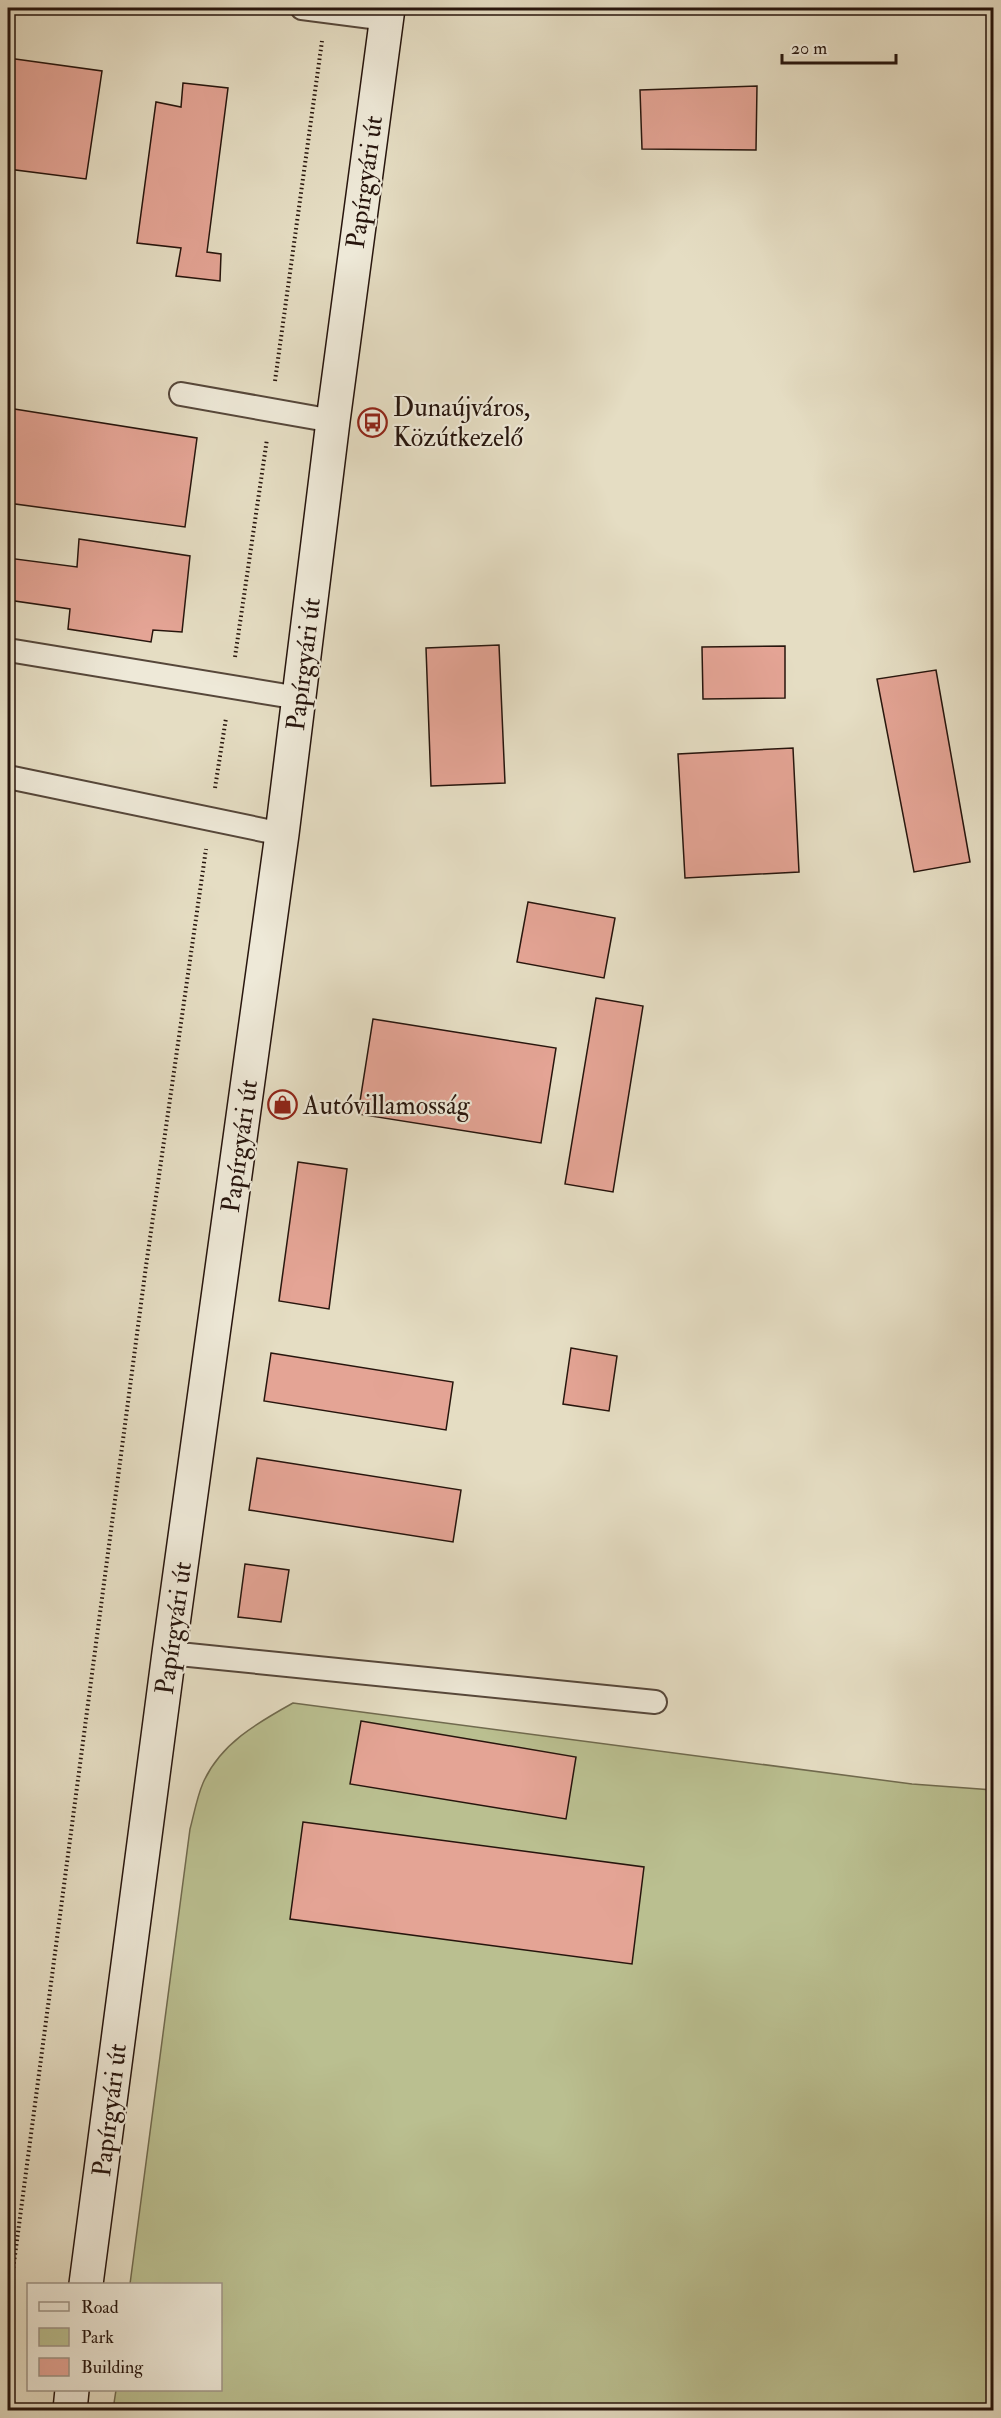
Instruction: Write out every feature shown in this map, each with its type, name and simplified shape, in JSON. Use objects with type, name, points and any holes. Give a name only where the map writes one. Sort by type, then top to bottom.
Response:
[{"type":"street","name":"Papírgyári út","points":[[86,2283],[169,1653],[282,834],[333,421],[387,13]]},
{"type":"street","points":[[70,2410],[72,2391]]},
{"type":"lane","points":[[302,8],[387,13]]},
{"type":"lane","points":[[181,394],[271,408],[333,421]]},
{"type":"lane","points":[[8,650],[299,698]]},
{"type":"lane","points":[[8,777],[282,834]]},
{"type":"lane","points":[[169,1653],[655,1702]]},
{"type":"path","points":[[8,2308],[146,1266],[231,688],[326,11]]},
{"type":"path","points":[[8,2343],[14,2410]]},
{"type":"green space","points":[[293,1703],[912,1784],[993,1790],[993,2410],[113,2410],[116,2391],[222,2391],[222,2283],[130,2283],[190,1829],[197,1800],[210,1769],[229,1746],[266,1718]]},
{"type":"building","points":[[8,58],[102,71],[86,179],[8,169]]},
{"type":"building","points":[[183,83],[228,88],[207,252],[221,254],[220,281],[176,276],[181,248],[137,243],[156,102],[181,107]]},
{"type":"building","points":[[757,86],[756,150],[642,149],[640,90]]},
{"type":"building","points":[[8,408],[197,438],[185,527],[8,503]]},
{"type":"building","points":[[79,539],[190,556],[182,632],[153,630],[151,642],[68,629],[70,609],[8,600],[8,558],[77,567]]},
{"type":"building","points":[[499,645],[505,783],[431,786],[426,648]]},
{"type":"building","points":[[785,646],[785,698],[703,699],[702,647]]},
{"type":"building","points":[[936,670],[970,862],[914,872],[877,679]]},
{"type":"building","points":[[793,748],[799,872],[685,878],[678,754]]},
{"type":"building","points":[[528,902],[615,918],[604,978],[517,962]]},
{"type":"building","points":[[596,998],[643,1006],[613,1192],[565,1184]]},
{"type":"building","points":[[373,1019],[556,1048],[541,1143],[358,1114]]},
{"type":"building","points":[[298,1162],[347,1169],[329,1309],[279,1301]]},
{"type":"building","points":[[571,1348],[617,1356],[609,1411],[563,1404]]},
{"type":"building","points":[[271,1353],[453,1382],[446,1430],[264,1401]]},
{"type":"building","points":[[257,1458],[461,1490],[453,1542],[249,1510]]},
{"type":"building","points":[[245,1564],[289,1570],[281,1622],[238,1617]]},
{"type":"building","points":[[361,1721],[576,1757],[566,1819],[350,1784]]},
{"type":"building","points":[[303,1822],[644,1867],[632,1964],[290,1919]]},
{"type":"place","name":"Dunaújváros, Közútkezelő","points":[[372,422]]},
{"type":"place","name":"Autóvillamosság","points":[[282,1105]]}]
